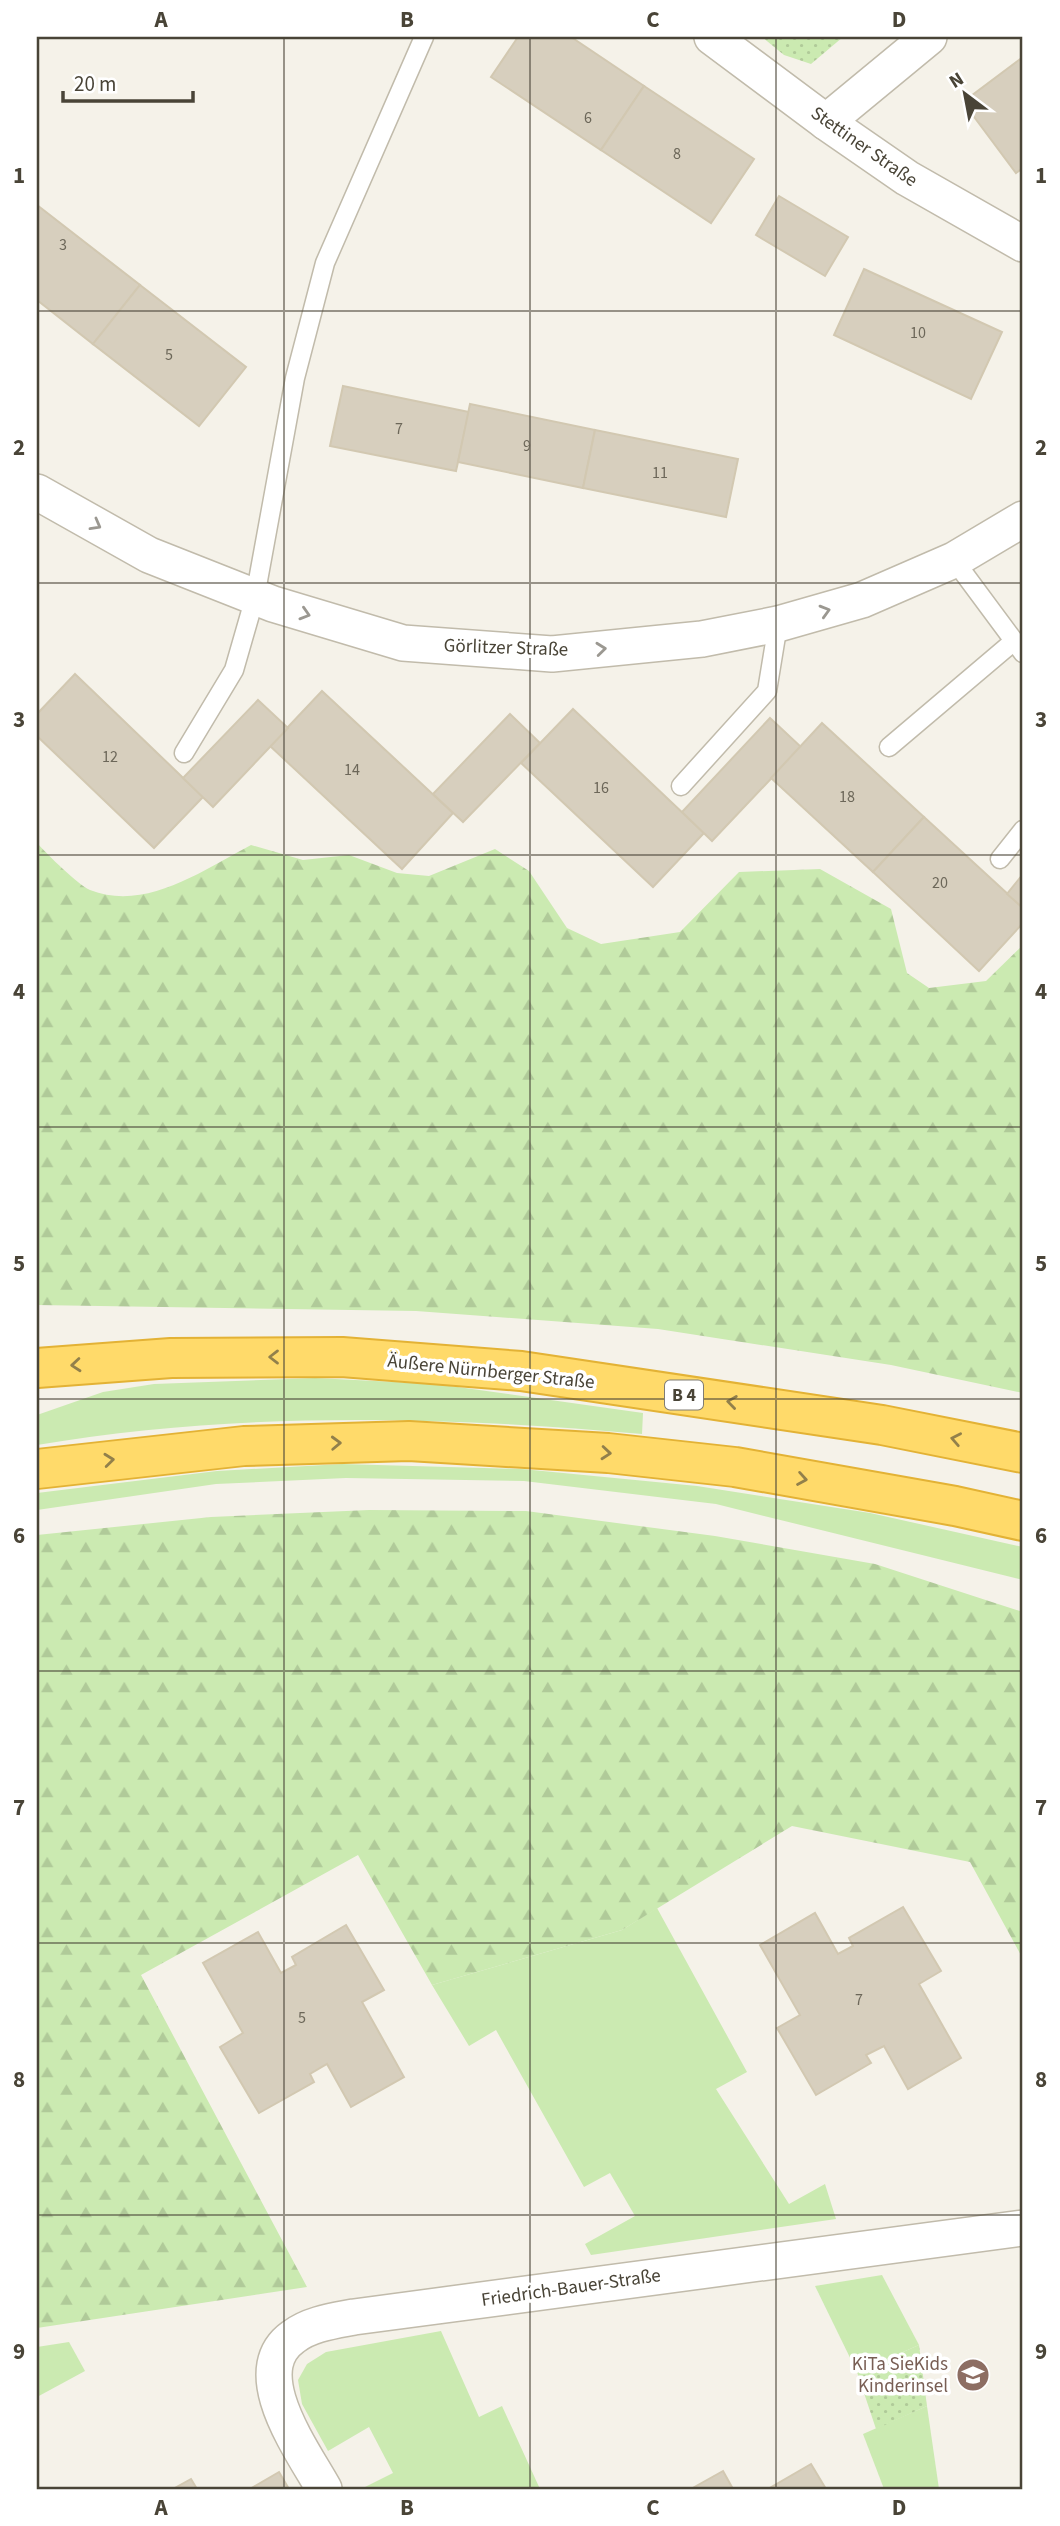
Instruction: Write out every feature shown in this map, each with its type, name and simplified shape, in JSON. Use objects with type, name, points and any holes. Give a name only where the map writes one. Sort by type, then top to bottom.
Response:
[{"type":"highway","name":"Äußere Nürnberger Straße","points":[[37,1368],[170,1358],[342,1357],[521,1371],[882,1425],[1023,1452]]},
{"type":"highway","points":[[37,1469],[244,1446],[409,1441],[608,1453],[735,1467],[955,1506],[1023,1521]]},
{"type":"street","name":"Stettiner Straße","points":[[712,37],[907,178],[1023,244]]},
{"type":"street","points":[[826,122],[929,37]]},
{"type":"street","name":"Görlitzer Straße","points":[[37,492],[149,555],[273,604],[403,643],[552,654],[702,639],[778,624],[862,600],[954,560],[1023,519]]},
{"type":"street","name":"Friedrich-Bauer-Straße","points":[[324,2489],[284,2414],[275,2391],[272,2370],[278,2350],[294,2336],[318,2325],[367,2315],[1023,2228]]},
{"type":"lane","points":[[184,753],[234,670],[256,597],[295,377],[325,262],[424,37]]},
{"type":"lane","points":[[889,747],[1019,647],[954,560]]},
{"type":"lane","points":[[681,786],[768,691],[778,624]]},
{"type":"lane","points":[[1000,859],[1023,830]]},
{"type":"green space","points":[[762,37],[843,37],[811,64],[784,55]]},
{"type":"green space","points":[[37,843],[71,876],[90,890],[132,896],[174,885],[251,845],[303,860],[349,855],[397,873],[429,876],[495,849],[529,871],[567,928],[601,944],[680,932],[739,872],[820,869],[891,909],[907,973],[929,988],[986,981],[1023,945],[1023,1393],[891,1365],[658,1329],[416,1311],[37,1305]]},
{"type":"green space","points":[[315,1378],[436,1384],[643,1413],[642,1434],[491,1423],[339,1420],[187,1426],[37,1445],[37,1415],[103,1392],[154,1384]]},
{"type":"green space","points":[[342,1464],[522,1469],[697,1486],[870,1513],[1023,1547],[1023,1580],[716,1504],[524,1481],[346,1478],[216,1484],[37,1510],[37,1493],[217,1471]]},
{"type":"green space","points":[[369,1510],[526,1511],[715,1536],[875,1564],[1023,1612],[1023,1959],[970,1862],[792,1826],[622,1930],[432,1985],[358,1855],[141,1975],[307,2287],[37,2328],[37,1535],[211,1517]]},
{"type":"green space","points":[[657,1908],[747,2072],[716,2089],[789,2204],[825,2184],[836,2219],[591,2255],[585,2244],[635,2216],[610,2173],[584,2187],[496,2030],[469,2046],[432,1985],[622,1930]]},
{"type":"green space","points":[[882,2275],[919,2345],[857,2372],[815,2286]]},
{"type":"green space","points":[[441,2331],[479,2417],[502,2406],[540,2489],[361,2489],[393,2473],[369,2427],[328,2451],[302,2404],[298,2380],[307,2364],[326,2352]]},
{"type":"green space","points":[[69,2342],[85,2371],[37,2397],[37,2347]]},
{"type":"green space","points":[[919,2345],[927,2406],[876,2429],[857,2372]]},
{"type":"green space","points":[[927,2406],[939,2489],[884,2489],[863,2434]]},
{"type":"building","points":[[518,37],[571,37],[644,86],[601,150],[491,77]]},
{"type":"building","points":[[1023,57],[1023,168],[1016,173],[963,102]]},
{"type":"building","points":[[644,86],[754,159],[711,223],[601,150]]},
{"type":"building","points":[[779,196],[848,237],[825,276],[756,235]]},
{"type":"building","points":[[37,205],[140,285],[93,344],[37,300]]},
{"type":"building","points":[[864,269],[1002,332],[971,399],[834,335]]},
{"type":"building","points":[[140,285],[246,367],[199,426],[93,344]]},
{"type":"building","points":[[343,386],[469,412],[456,471],[330,446]]},
{"type":"building","points":[[470,404],[595,430],[583,488],[458,462]]},
{"type":"building","points":[[595,430],[738,459],[726,517],[583,488]]},
{"type":"building","points":[[75,674],[203,797],[154,848],[37,736],[37,714]]},
{"type":"building","points":[[322,691],[453,813],[402,869],[270,746]]},
{"type":"building","points":[[258,700],[288,728],[213,807],[183,778]]},
{"type":"building","points":[[573,709],[704,833],[653,887],[521,763]]},
{"type":"building","points":[[510,714],[540,743],[463,822],[433,794]]},
{"type":"building","points":[[770,718],[801,747],[712,841],[682,812]]},
{"type":"building","points":[[822,723],[924,817],[873,872],[771,778]]},
{"type":"building","points":[[924,817],[1023,908],[1023,923],[979,971],[873,872]]},
{"type":"building","points":[[1023,874],[1023,908],[1007,894]]},
{"type":"building","points":[[903,1907],[941,1971],[919,1984],[961,2058],[908,2089],[884,2046],[866,2055],[871,2063],[816,2095],[777,2028],[800,2015],[760,1945],[815,1913],[838,1954],[853,1946],[849,1938]]},
{"type":"building","points":[[346,1925],[384,1990],[362,2002],[404,2077],[351,2107],[327,2064],[310,2074],[314,2082],[259,2113],[220,2047],[243,2033],[203,1963],[258,1932],[281,1973],[296,1965],[292,1957]]},
{"type":"building","points":[[811,2464],[826,2489],[768,2489]]},
{"type":"building","points":[[723,2471],[733,2489],[691,2489]]},
{"type":"building","points":[[279,2472],[289,2489],[250,2489]]},
{"type":"building","points":[[191,2479],[197,2489],[173,2489]]},
{"type":"place","name":"KiTa SieKids Kinderinsel","points":[[973,2375]]}]
